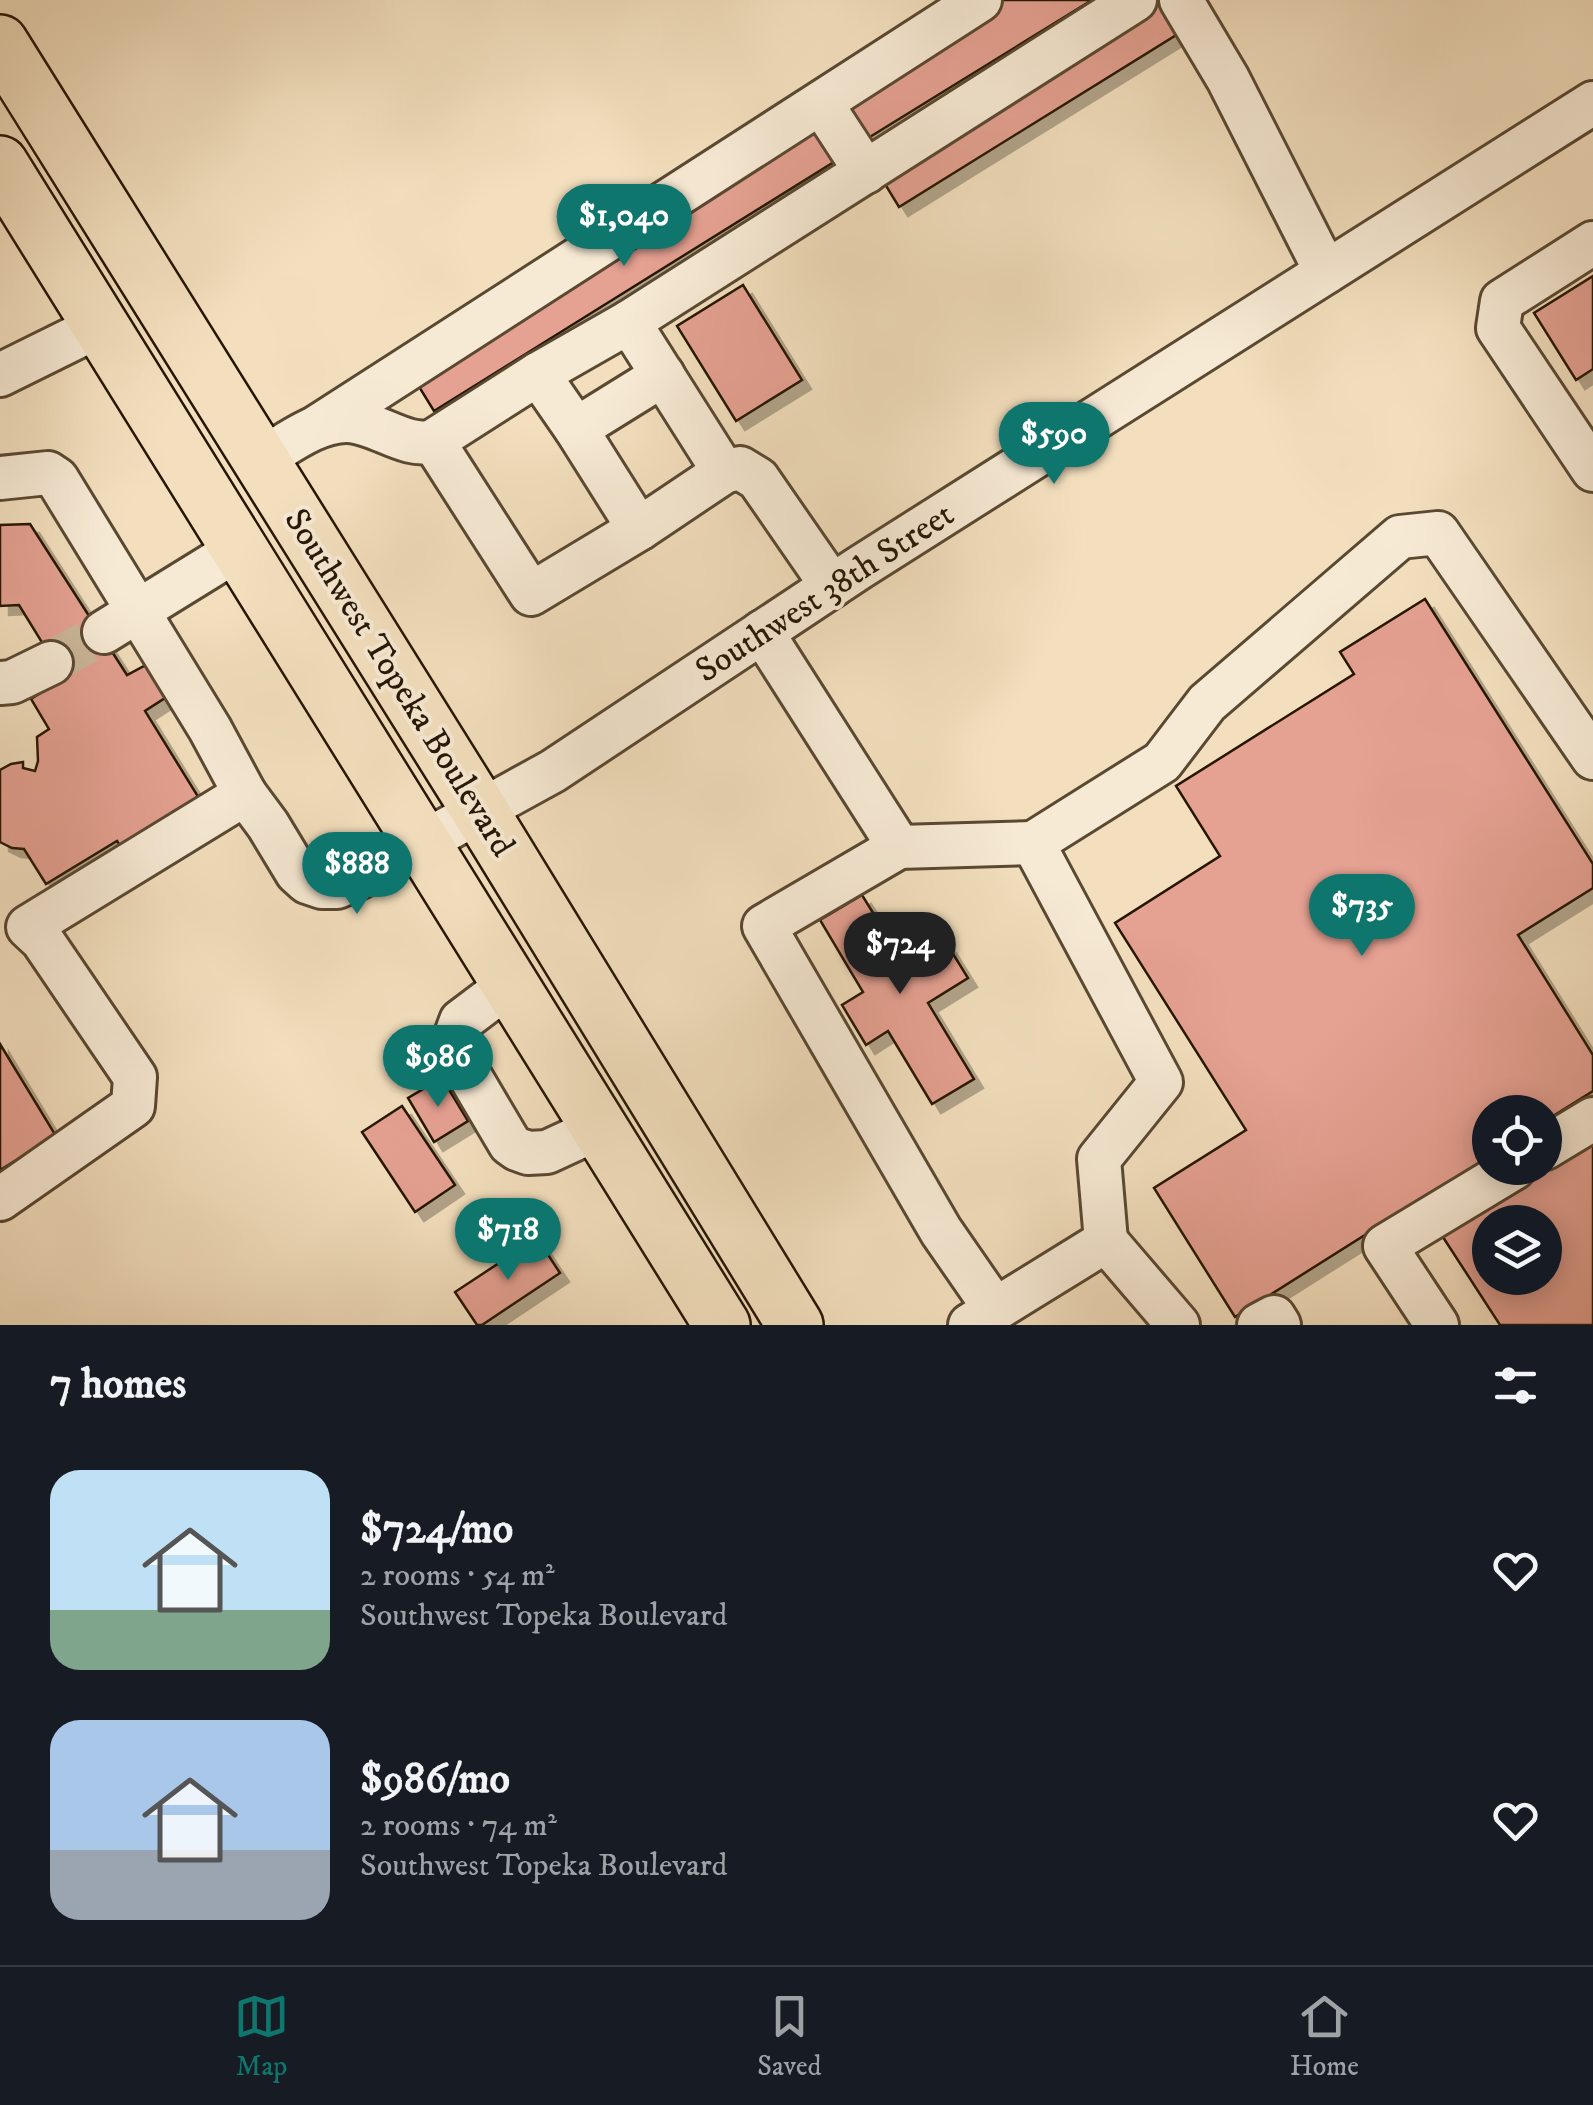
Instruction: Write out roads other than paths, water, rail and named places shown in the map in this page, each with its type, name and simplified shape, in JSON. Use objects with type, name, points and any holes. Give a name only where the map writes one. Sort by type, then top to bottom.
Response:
[{"type":"main road","name":"Southwest Topeka Boulevard","points":[[0,43],[480,811],[795,1325]]},
{"type":"main road","name":"Southwest Topeka Boulevard","points":[[4,179],[240,548],[722,1325]]},
{"type":"street","points":[[260,460],[317,428],[980,0]]},
{"type":"street","points":[[317,428],[347,420],[422,444],[433,441],[538,374],[630,322],[1135,0]]},
{"type":"street","points":[[1180,0],[1228,80],[1326,272]]},
{"type":"street","points":[[820,103],[866,172]]},
{"type":"street","name":"Southwest 38th Street","points":[[256,810],[307,882],[337,887],[360,877],[553,771],[832,586],[1593,103]]},
{"type":"street","points":[[4,179],[64,145]]},
{"type":"street","points":[[1593,243],[1502,302],[1498,328],[1593,470]]},
{"type":"street","points":[[630,322],[724,472]]},
{"type":"street","points":[[0,375],[100,325]]},
{"type":"street","points":[[538,374],[639,529]]},
{"type":"street","points":[[576,428],[663,375]]},
{"type":"street","points":[[433,441],[531,594],[724,472],[740,468],[758,479],[832,586]]},
{"type":"street","points":[[0,478],[48,473],[58,479],[121,622],[210,728],[256,810],[14,928]]},
{"type":"street","points":[[1106,1241],[983,1317],[941,1231],[764,926],[899,848],[1032,843],[1162,762],[1207,703],[1400,537],[1438,533],[1593,758]]},
{"type":"street","points":[[121,622],[240,548]]},
{"type":"street","points":[[762,632],[899,848]]},
{"type":"street","points":[[0,682],[12,682],[50,663]]},
{"type":"street","points":[[1032,843],[1161,1082],[1100,1158],[1106,1241],[1178,1325]]},
{"type":"street","points":[[0,1199],[133,1106],[135,1077],[42,940],[14,928]]},
{"type":"street","points":[[510,984],[461,1021],[454,1040],[458,1056],[510,1144],[528,1154],[547,1152],[600,1128]]},
{"type":"street","points":[[1562,1138],[1593,1119]]},
{"type":"street","points":[[1437,1325],[1385,1246],[1486,1185]]},
{"type":"street","points":[[1260,1325],[1274,1317],[1279,1325]]},
{"type":"tunnel","points":[[51,663],[104,632]]}]
